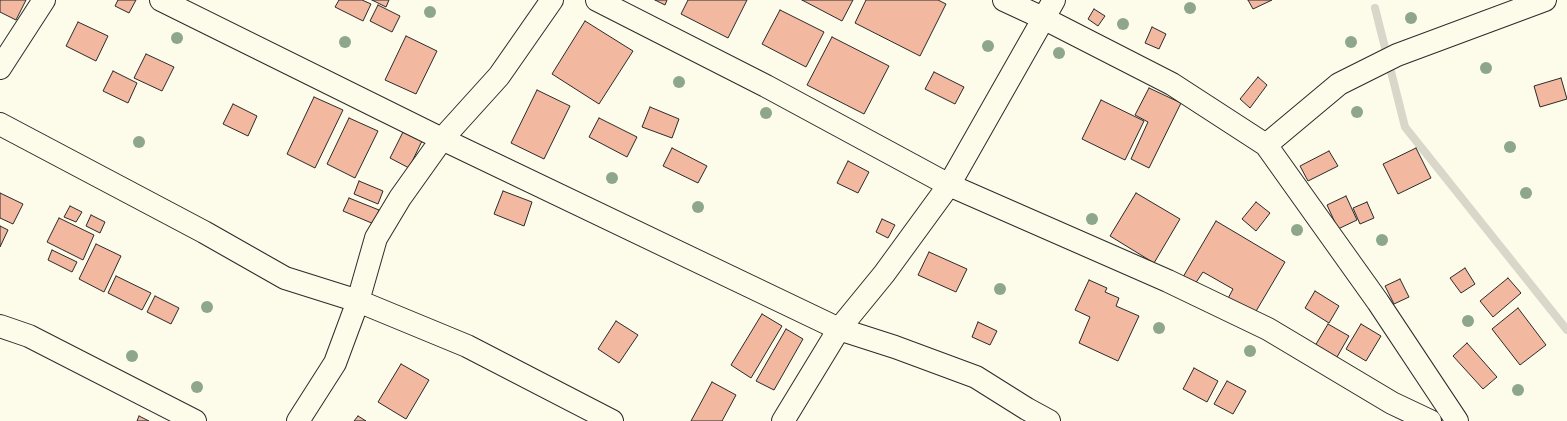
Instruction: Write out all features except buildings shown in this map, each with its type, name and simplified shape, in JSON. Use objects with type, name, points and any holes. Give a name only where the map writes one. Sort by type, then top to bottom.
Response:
[{"type":"street","points":[[0,68],[44,0]]},
{"type":"street","points":[[161,0],[442,139],[839,329],[895,347],[976,377],[1026,409],[1049,421]]},
{"type":"street","points":[[298,421],[335,363],[358,301],[376,238],[400,198],[442,139],[499,76],[552,0]]},
{"type":"street","points":[[597,0],[766,86],[949,185],[1168,281],[1268,329],[1392,403],[1430,421]]},
{"type":"street","points":[[1004,0],[1045,19],[1172,84],[1266,145],[1378,302],[1457,421]]},
{"type":"street","points":[[782,421],[839,329],[884,274],[949,185],[1045,19],[1054,0]]},
{"type":"street","points":[[1266,145],[1339,84],[1397,55],[1545,0]]},
{"type":"street","points":[[0,124],[197,229],[285,278],[358,301],[467,346],[612,421]]},
{"type":"street","points":[[0,326],[29,336],[195,421]]},
{"type":"waterway","points":[[1375,8],[1405,127],[1567,330]]}]
